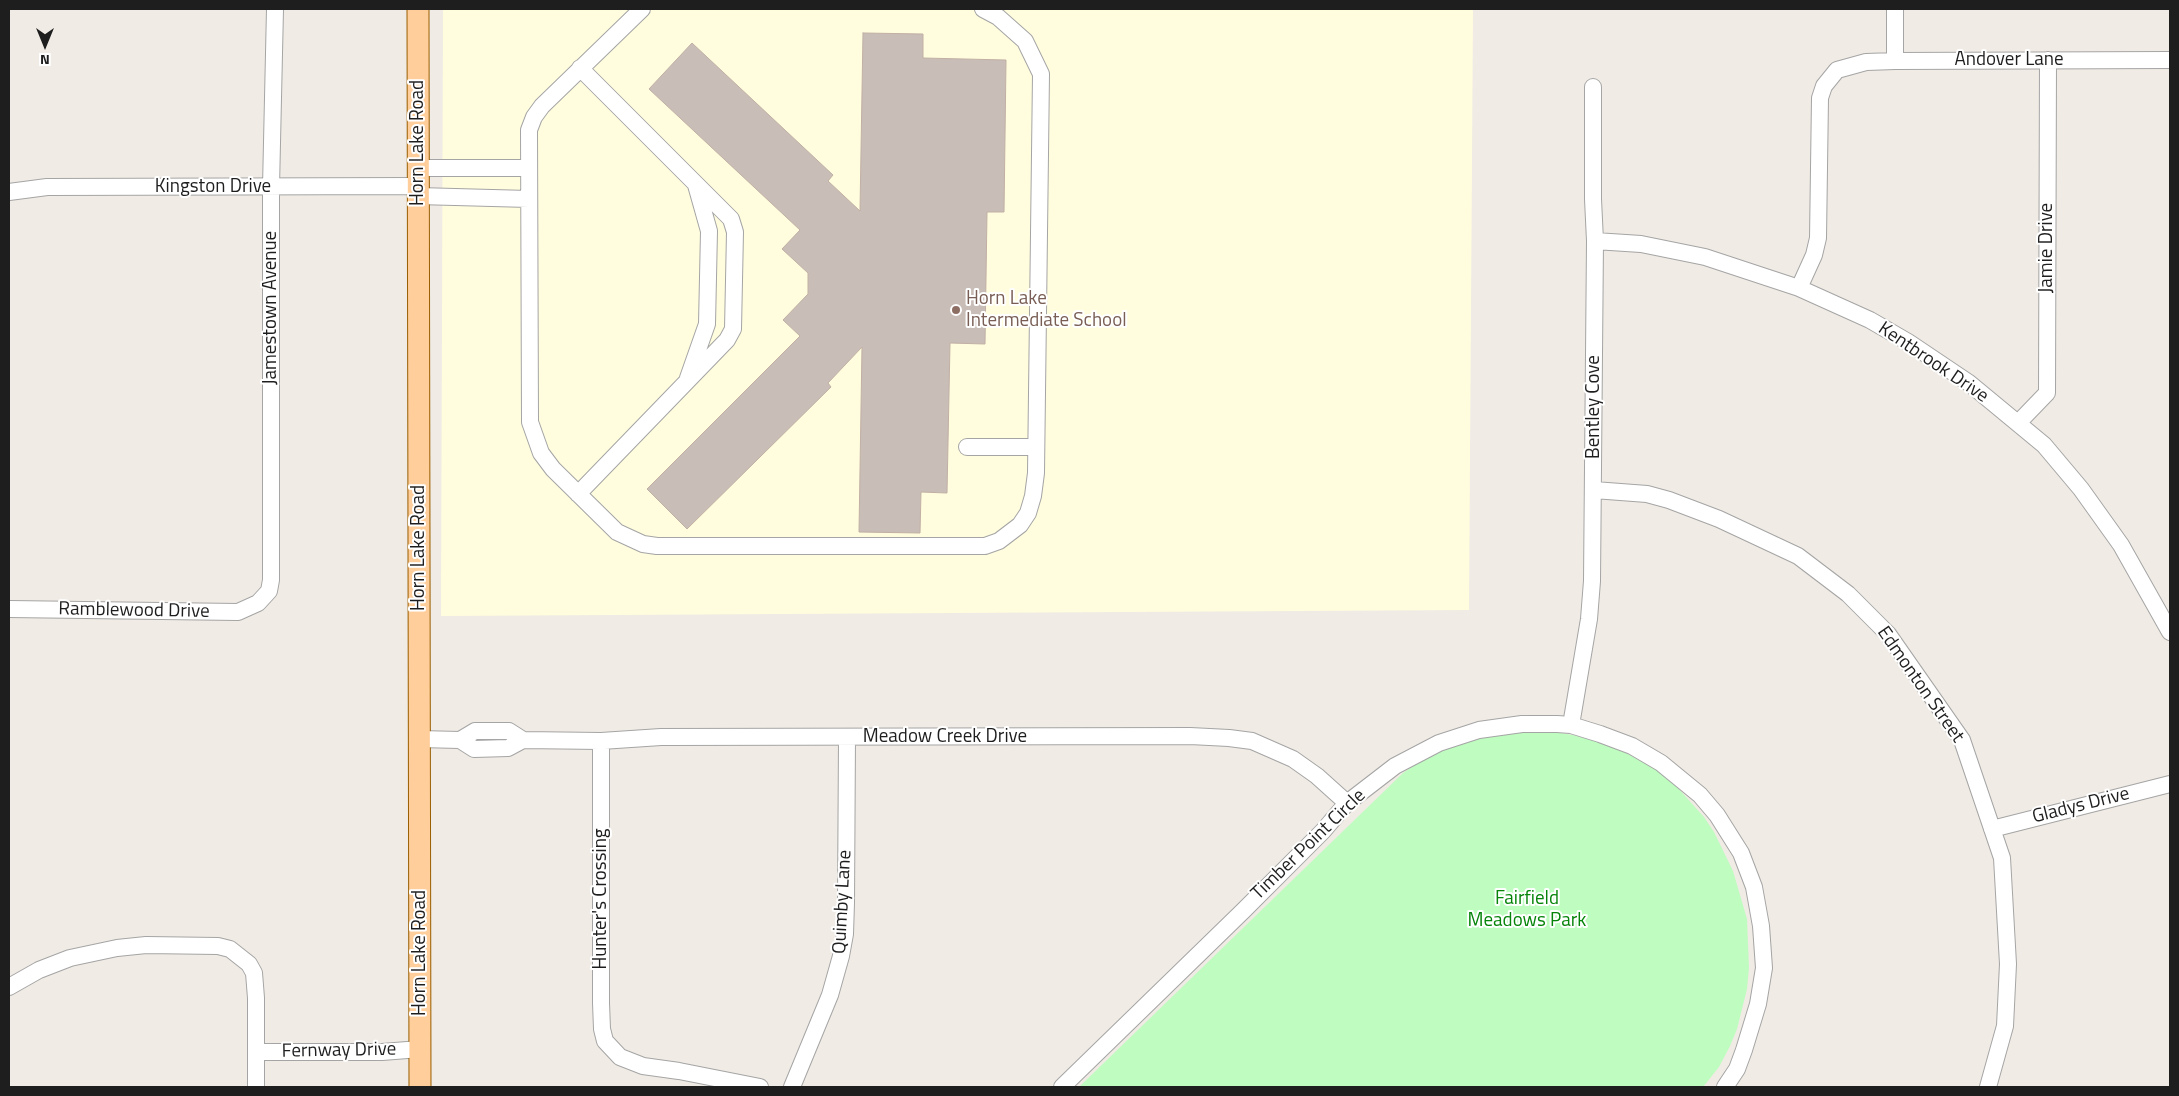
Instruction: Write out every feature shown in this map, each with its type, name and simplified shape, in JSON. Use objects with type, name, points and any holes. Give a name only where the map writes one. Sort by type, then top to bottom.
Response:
[{"type":"main road","name":"Horn Lake Road","points":[[418,9],[420,1087]]},
{"type":"street","name":"Jamestown Avenue","points":[[258,603],[269,591],[271,580],[271,186],[275,9]]},
{"type":"street","points":[[642,9],[542,106],[534,117],[529,130],[530,422],[541,453],[553,469],[618,532],[633,540],[657,546],[985,546],[999,541],[1020,525],[1028,513],[1033,496],[1036,473],[1041,74],[1024,41],[998,17],[983,9]]},
{"type":"street","points":[[1895,9],[1895,61]]},
{"type":"street","name":"Jamie Drive","points":[[2018,423],[2047,392],[2048,60]]},
{"type":"street","name":"Andover Lane","points":[[1799,288],[1814,255],[1818,238],[1820,98],[1830,76],[1837,70],[1848,65],[1866,62],[1895,61],[2170,60]]},
{"type":"street","points":[[578,494],[727,340],[733,329],[734,232],[731,219],[580,68]]},
{"type":"street","name":"Bentley Cove","points":[[1571,725],[1589,619],[1594,490],[1595,241],[1593,87]]},
{"type":"street","points":[[418,183],[529,168]]},
{"type":"street","name":"Kingston Drive","points":[[9,192],[47,187],[418,183]]},
{"type":"street","points":[[418,183],[529,199]]},
{"type":"street","points":[[686,382],[707,324],[709,231],[695,183]]},
{"type":"street","name":"Kentbrook Drive","points":[[1595,241],[1641,244],[1706,258],[1799,288],[1870,320],[1908,342],[1969,383],[2044,445],[2081,489],[2121,545],[2170,632]]},
{"type":"street","points":[[968,448],[1036,447]]},
{"type":"street","name":"Edmonton Street","points":[[1594,490],[1647,494],[1698,510],[1798,556],[1848,594],[1888,634],[1962,740],[2002,858],[2008,964],[2005,1026],[1988,1087]]},
{"type":"street","name":"Ramblewood Drive","points":[[9,609],[238,612],[258,603]]},
{"type":"street","name":"Timber Point Circle","points":[[1062,1087],[1243,911],[1323,831],[1347,803],[1395,766],[1418,752],[1459,735],[1499,726],[1522,724],[1571,725],[1632,746],[1661,763],[1700,795],[1716,814],[1741,853],[1754,887],[1761,926],[1764,968],[1755,1013],[1744,1050],[1730,1086]]},
{"type":"street","name":"Meadow Creek Drive","points":[[419,739],[460,740],[475,731],[509,731],[523,740],[602,741],[661,737],[1190,736],[1252,741],[1276,750],[1293,759],[1317,776],[1347,803]]},
{"type":"street","name":"Quimby Lane","points":[[792,1087],[830,995],[842,956],[846,903],[847,738]]},
{"type":"street","name":"Hunter's Crossing","points":[[602,741],[602,1029],[605,1042],[616,1054],[643,1066],[760,1087]]},
{"type":"street","name":"Gladys Drive","points":[[1992,829],[2170,784]]},
{"type":"street","points":[[9,986],[39,970],[70,958],[117,948],[146,945],[218,946],[230,949],[241,956],[254,973],[257,1052],[256,1087]]},
{"type":"street","name":"Fernway Drive","points":[[257,1052],[382,1052],[420,1049]]},
{"type":"shaded area","name":"Horn Lake Intermediate School","points":[[443,9],[1473,9],[1469,610],[441,616]]},
{"type":"green space","name":"Fairfield Meadows Park","points":[[1547,731],[1573,735],[1603,743],[1619,749],[1659,771],[1677,787],[1704,817],[1714,832],[1733,871],[1747,919],[1749,968],[1747,989],[1737,1029],[1730,1046],[1719,1067],[1703,1087],[1079,1087],[1403,773],[1423,759],[1470,739],[1499,733]]},
{"type":"building","points":[[863,33],[923,34],[923,58],[1006,60],[1004,212],[987,212],[985,344],[950,343],[947,493],[921,492],[920,533],[859,532],[862,347],[828,383],[831,387],[687,529],[647,489],[800,336],[783,320],[808,294],[808,273],[782,249],[800,230],[649,89],[692,43],[833,175],[828,181],[860,211]]},
{"type":"place","name":"Horn Lake Intermediate School","points":[[956,310]]}]
